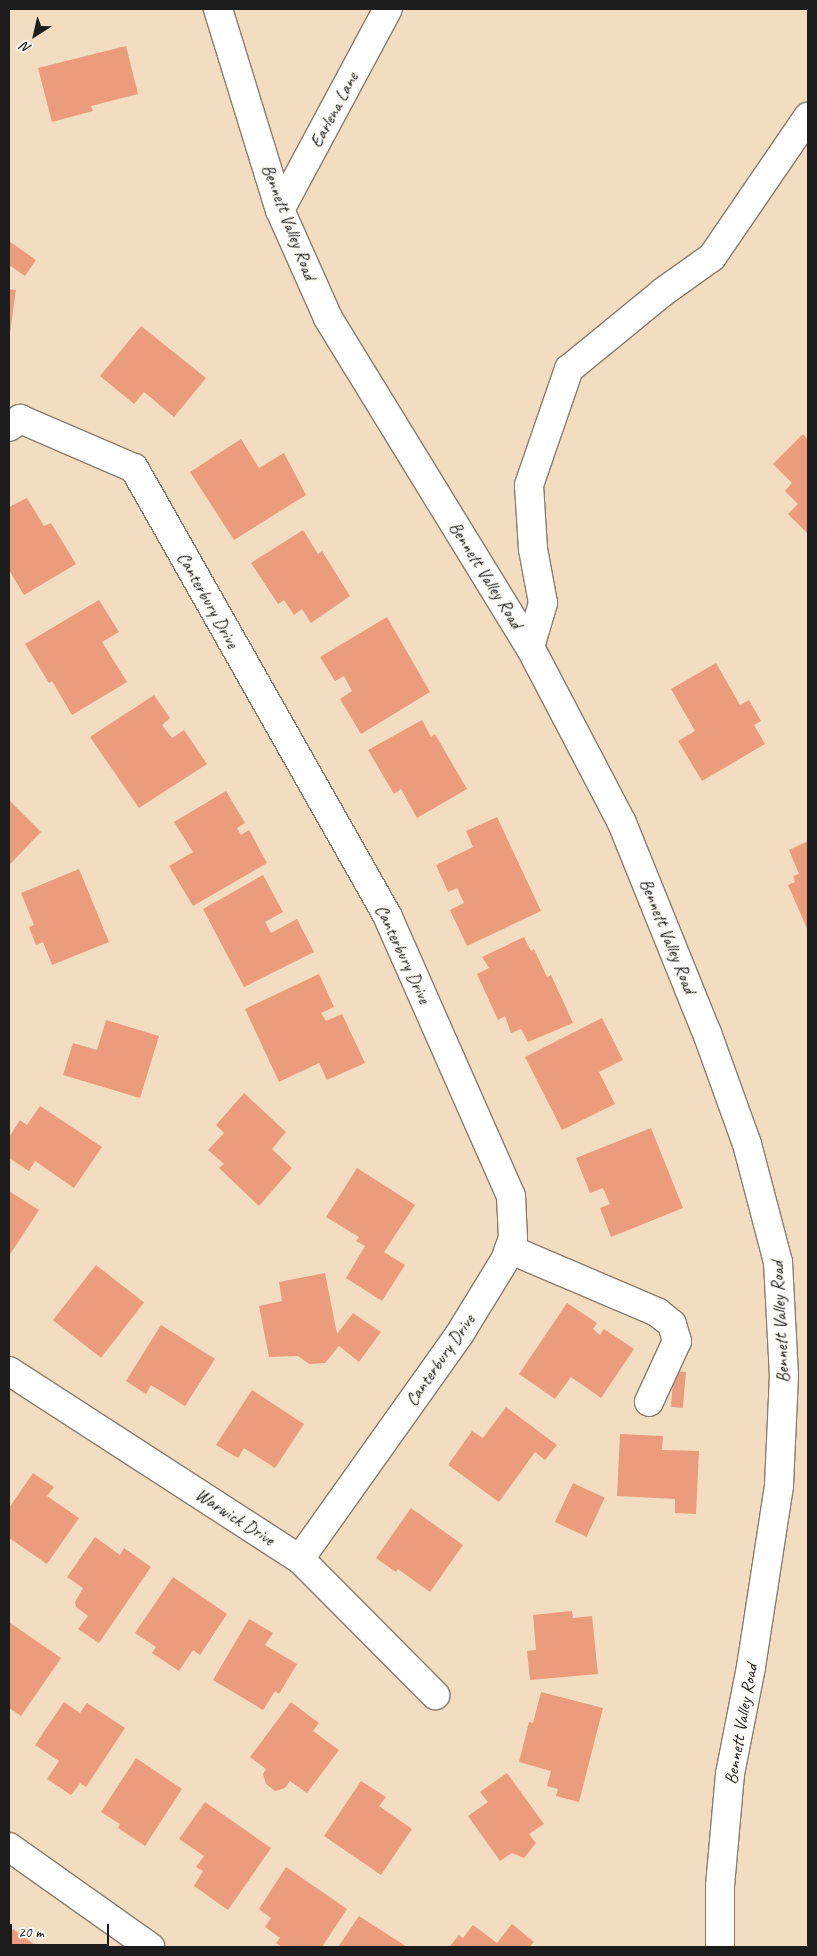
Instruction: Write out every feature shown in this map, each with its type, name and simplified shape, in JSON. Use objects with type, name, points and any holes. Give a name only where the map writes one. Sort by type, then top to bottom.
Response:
[{"type":"street","name":"Bennett Valley Road","points":[[218,9],[280,210],[328,318],[530,647],[622,823],[692,996],[747,1144],[778,1262],[784,1375],[780,1486],[751,1667],[730,1774],[720,1886],[720,1947]]},
{"type":"street","name":"Earlena Lane","points":[[280,210],[388,9]]},
{"type":"street","points":[[530,647],[543,603],[533,549],[529,485],[569,369],[663,292],[712,257],[808,117]]},
{"type":"street","name":"Canterbury Drive","points":[[9,427],[20,419],[134,468],[387,915],[511,1196],[513,1238],[506,1260],[459,1336],[300,1559]]},
{"type":"street","points":[[509,1249],[657,1312],[672,1324],[677,1341],[649,1402]]},
{"type":"street","name":"Warwick Drive","points":[[9,1371],[300,1559],[435,1695]]},
{"type":"street","points":[[9,1846],[150,1947]]},
{"type":"building","points":[[126,46],[138,94],[91,106],[93,111],[52,122],[38,68]]},
{"type":"building","points":[[9,241],[36,260],[25,276],[9,265]]},
{"type":"building","points":[[9,289],[16,290],[9,339]]},
{"type":"building","points":[[141,326],[206,378],[174,417],[144,392],[134,404],[100,376]]},
{"type":"building","points":[[803,434],[808,440],[808,534],[788,514],[798,504],[785,491],[792,483],[773,464]]},
{"type":"building","points":[[241,439],[259,468],[284,453],[306,495],[234,540],[190,472]]},
{"type":"building","points":[[27,498],[44,526],[51,523],[76,564],[24,595],[9,570],[9,507]]},
{"type":"building","points":[[303,530],[318,554],[322,551],[350,596],[311,623],[302,609],[294,615],[284,600],[278,604],[251,563]]},
{"type":"building","points":[[99,600],[119,632],[102,642],[127,682],[72,715],[52,681],[49,683],[25,644]]},
{"type":"building","points":[[387,617],[430,692],[361,734],[340,699],[352,691],[344,676],[335,681],[320,657]]},
{"type":"building","points":[[716,663],[740,705],[749,700],[761,721],[754,725],[765,744],[702,781],[678,741],[695,731],[671,689]]},
{"type":"building","points":[[154,695],[170,718],[162,725],[172,738],[184,730],[207,764],[139,808],[90,737]]},
{"type":"building","points":[[422,720],[431,737],[435,734],[467,789],[417,818],[401,789],[394,794],[368,750]]},
{"type":"building","points":[[226,791],[245,823],[237,828],[241,835],[249,830],[267,863],[193,906],[169,866],[193,852],[174,822]]},
{"type":"building","points":[[9,800],[41,832],[9,865]]},
{"type":"building","points":[[497,817],[541,911],[467,946],[450,910],[464,903],[457,888],[448,892],[436,865],[473,847],[466,831]]},
{"type":"building","points":[[808,841],[808,931],[788,885],[795,882],[793,876],[799,874],[789,850]]},
{"type":"building","points":[[79,869],[109,942],[52,965],[43,942],[36,945],[29,927],[34,925],[21,893]]},
{"type":"building","points":[[263,875],[283,912],[265,922],[271,933],[297,919],[314,952],[244,987],[203,909]]},
{"type":"building","points":[[524,937],[531,951],[534,949],[547,977],[551,975],[573,1023],[528,1042],[521,1029],[511,1033],[505,1016],[498,1020],[477,974],[489,968],[482,957]]},
{"type":"building","points":[[319,974],[334,1007],[321,1013],[326,1021],[342,1014],[365,1063],[327,1080],[319,1063],[279,1082],[245,1009]]},
{"type":"building","points":[[602,1018],[623,1060],[599,1072],[615,1104],[562,1130],[525,1057]]},
{"type":"building","points":[[106,1020],[159,1036],[140,1098],[63,1075],[73,1043],[97,1050]]},
{"type":"building","points":[[244,1093],[286,1132],[272,1149],[292,1168],[259,1206],[219,1168],[224,1164],[208,1150],[224,1133],[216,1125]]},
{"type":"building","points":[[40,1106],[102,1147],[74,1188],[35,1161],[29,1171],[9,1158],[9,1137],[20,1120],[27,1125]]},
{"type":"building","points":[[651,1128],[683,1208],[611,1237],[600,1208],[610,1204],[603,1188],[590,1193],[576,1158]]},
{"type":"building","points":[[357,1168],[415,1205],[384,1252],[405,1265],[382,1301],[346,1278],[365,1246],[356,1241],[359,1237],[326,1217]]},
{"type":"building","points":[[9,1191],[39,1210],[9,1256]]},
{"type":"building","points":[[96,1265],[144,1303],[101,1358],[53,1320]]},
{"type":"building","points":[[325,1273],[337,1334],[353,1313],[381,1332],[359,1362],[339,1346],[325,1363],[309,1364],[298,1356],[269,1357],[259,1306],[282,1301],[279,1282]]},
{"type":"building","points":[[567,1303],[597,1323],[593,1329],[600,1335],[604,1329],[634,1349],[601,1398],[571,1377],[555,1399],[519,1374]]},
{"type":"building","points":[[161,1325],[215,1359],[185,1406],[151,1385],[146,1394],[126,1381]]},
{"type":"building","points":[[674,1371],[686,1372],[683,1408],[671,1407]]},
{"type":"building","points":[[252,1390],[304,1424],[275,1468],[244,1448],[238,1458],[216,1445]]},
{"type":"building","points":[[506,1407],[557,1445],[545,1460],[535,1452],[499,1502],[448,1465],[472,1431],[483,1438]]},
{"type":"building","points":[[620,1434],[663,1436],[662,1450],[699,1451],[696,1514],[675,1513],[675,1499],[617,1496]]},
{"type":"building","points":[[33,1473],[54,1487],[47,1496],[79,1518],[47,1564],[9,1538],[9,1508]]},
{"type":"building","points":[[573,1483],[605,1498],[587,1537],[555,1522]]},
{"type":"building","points":[[411,1508],[463,1545],[430,1592],[398,1569],[396,1572],[376,1558]]},
{"type":"building","points":[[95,1537],[120,1555],[124,1548],[151,1567],[99,1643],[78,1629],[88,1616],[76,1607],[75,1602],[83,1588],[67,1577]]},
{"type":"building","points":[[173,1577],[227,1614],[200,1655],[193,1650],[179,1671],[152,1653],[156,1647],[135,1633]]},
{"type":"building","points":[[572,1611],[573,1618],[592,1616],[598,1674],[530,1680],[527,1651],[536,1650],[533,1615]]},
{"type":"building","points":[[249,1619],[273,1633],[265,1645],[297,1664],[279,1694],[275,1691],[263,1710],[213,1680]]},
{"type":"building","points":[[9,1622],[61,1658],[21,1716],[9,1708]]},
{"type":"building","points":[[541,1692],[603,1708],[579,1802],[556,1796],[558,1789],[547,1786],[551,1771],[519,1762],[529,1722],[533,1723]]},
{"type":"building","points":[[64,1702],[80,1713],[87,1703],[125,1728],[86,1787],[80,1783],[71,1795],[47,1779],[59,1761],[35,1745]]},
{"type":"building","points":[[291,1702],[319,1723],[313,1731],[339,1750],[307,1793],[290,1781],[285,1788],[275,1791],[266,1784],[263,1774],[266,1769],[250,1757]]},
{"type":"building","points":[[136,1758],[182,1789],[145,1846],[118,1828],[120,1824],[101,1812]]},
{"type":"building","points":[[507,1773],[544,1824],[529,1834],[536,1843],[524,1858],[512,1853],[500,1861],[468,1816],[488,1802],[480,1792]]},
{"type":"building","points":[[361,1781],[386,1797],[379,1806],[412,1829],[381,1875],[324,1836]]},
{"type":"building","points":[[205,1802],[271,1848],[228,1910],[194,1886],[203,1871],[196,1867],[204,1856],[179,1839]]},
{"type":"building","points":[[286,1867],[347,1909],[322,1947],[282,1947],[276,1943],[280,1938],[265,1927],[271,1918],[259,1909]]},
{"type":"building","points":[[359,1916],[407,1947],[338,1947]]},
{"type":"building","points":[[512,1924],[534,1942],[529,1947],[449,1947],[459,1935],[463,1938],[473,1925],[497,1943]]},
{"type":"building","points":[[13,1929],[38,1947],[9,1947],[9,1932]]}]
